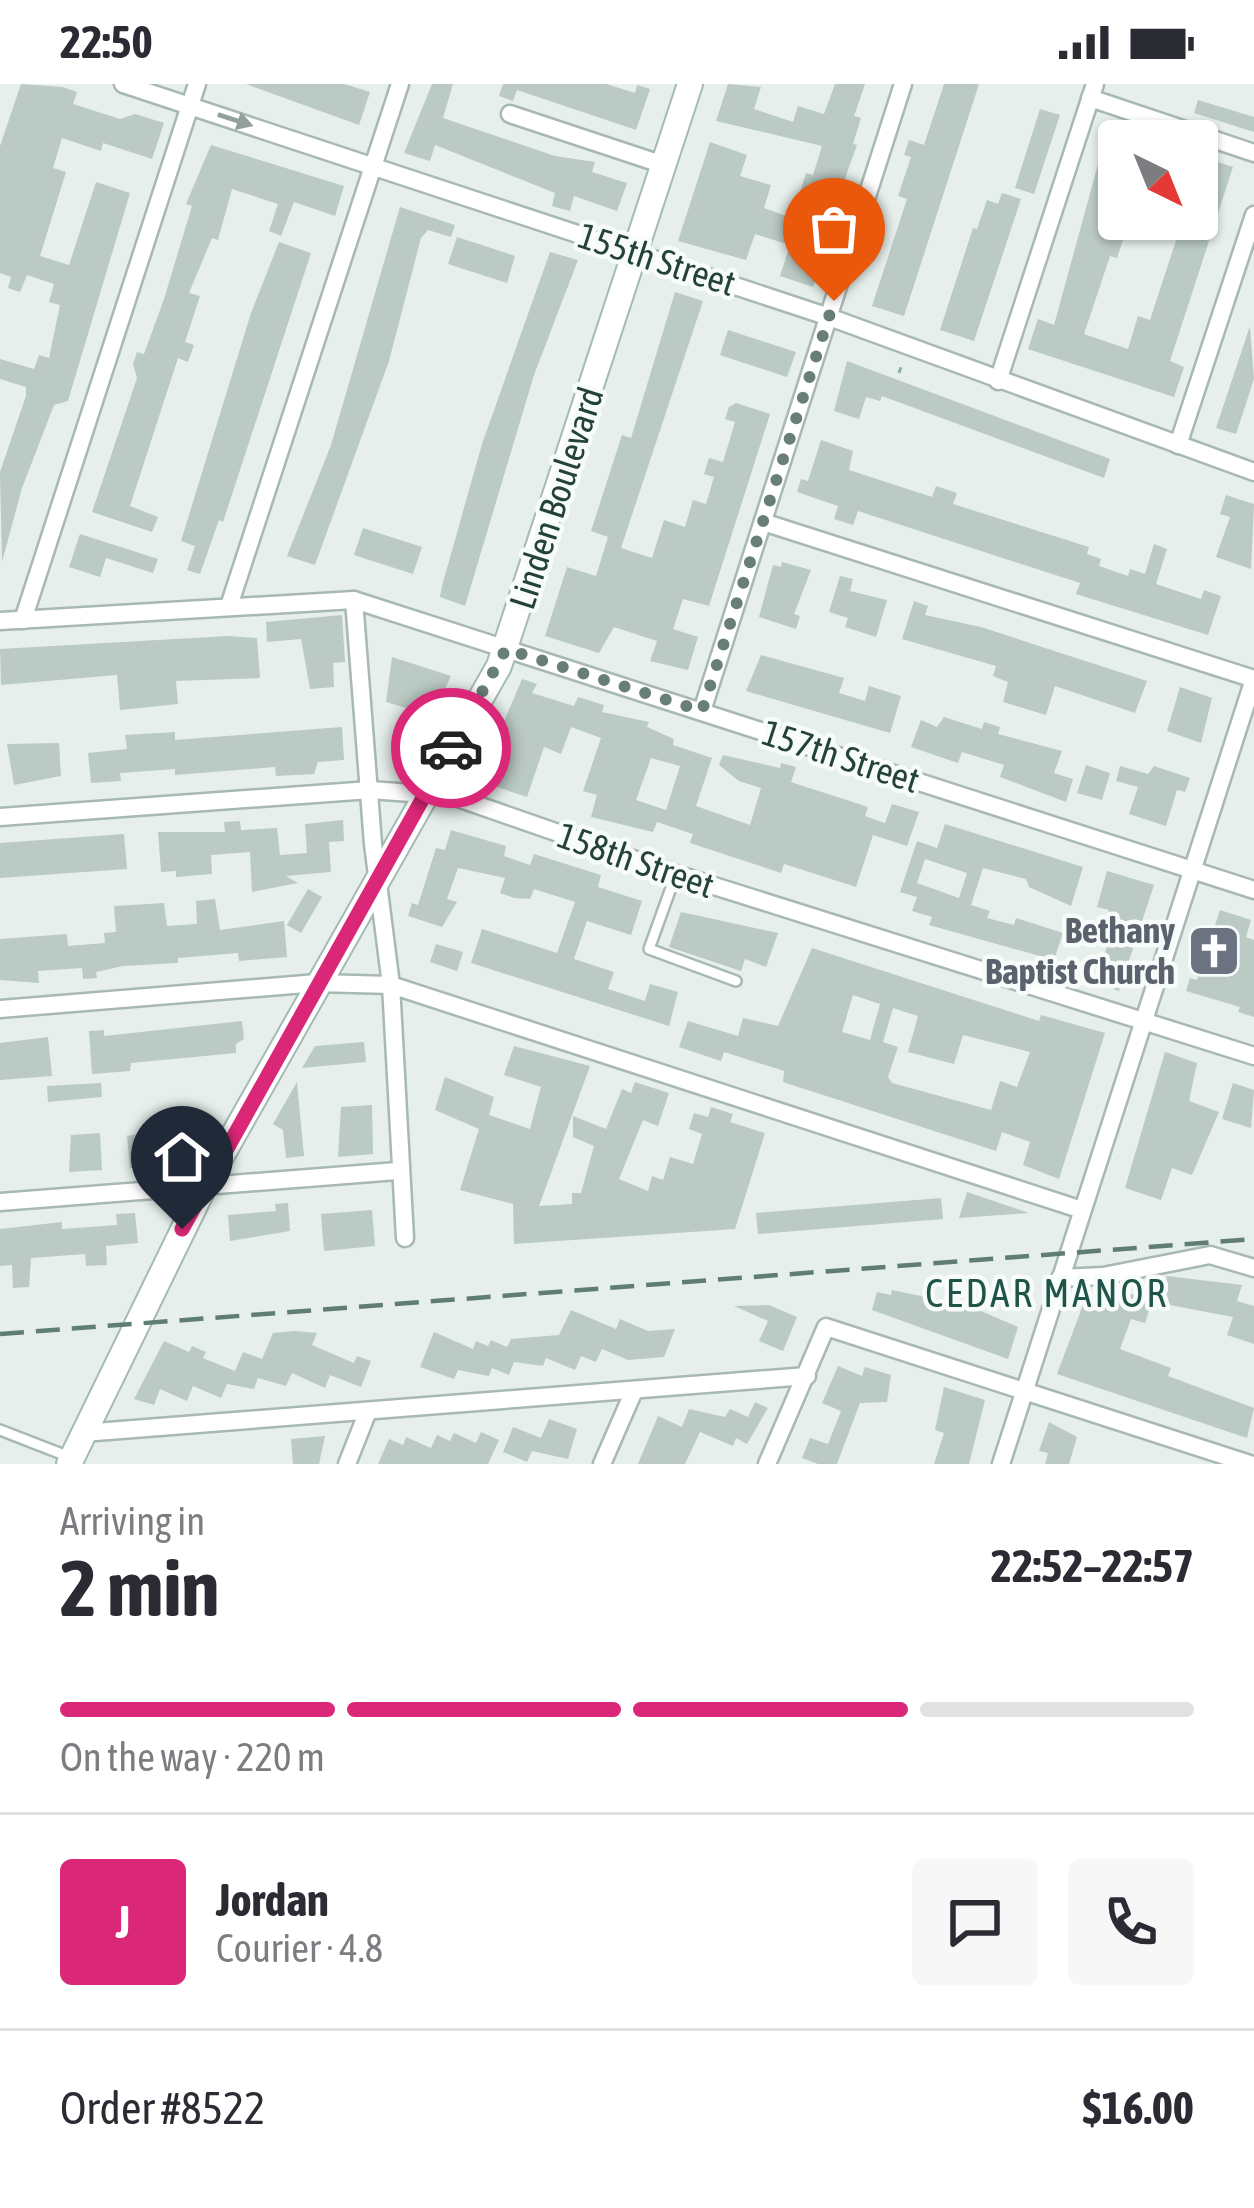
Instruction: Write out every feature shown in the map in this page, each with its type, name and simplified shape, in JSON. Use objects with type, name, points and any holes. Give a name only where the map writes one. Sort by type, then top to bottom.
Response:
[{"type":"main road","name":"Linden Boulevard","points":[[71,1461],[204,1187],[506,649],[690,84]]},
{"type":"street","name":"155th Street","points":[[123,84],[829,316],[1254,472]]},
{"type":"street","points":[[22,620],[197,84]]},
{"type":"street","points":[[230,603],[400,84]]},
{"type":"street","points":[[702,711],[903,84]]},
{"type":"street","points":[[998,381],[1093,91],[1254,153]]},
{"type":"street","points":[[510,114],[664,165]]},
{"type":"street","points":[[1178,445],[1254,215]]},
{"type":"street","points":[[763,522],[1254,679],[1000,1464]]},
{"type":"street","points":[[354,600],[377,878],[391,985],[405,1238]]},
{"type":"street","name":"157th Street","points":[[0,621],[230,603],[354,600],[1254,890]]},
{"type":"street","name":"158th Street","points":[[0,817],[370,790],[452,796],[676,874],[1254,1056]]},
{"type":"street","points":[[0,1009],[317,983],[391,985],[1082,1210]]},
{"type":"street","points":[[0,1202],[398,1171]]},
{"type":"street","points":[[1060,1278],[1103,1276],[1210,1255],[1254,1268]]},
{"type":"street","points":[[766,1464],[826,1327],[1250,1464]]},
{"type":"street","points":[[83,1432],[807,1376]]},
{"type":"street","points":[[602,1464],[633,1393]]},
{"type":"street","points":[[347,1464],[368,1411]]},
{"type":"lane","points":[[676,874],[649,949],[736,981]]},
{"type":"lane","points":[[0,1430],[71,1461]]},
{"type":"path","points":[[899,373],[902,364]]},
{"type":"building","points":[[21,84],[63,87],[77,92],[73,104],[120,119],[135,114],[164,123],[152,159],[103,143],[101,151],[62,138],[53,168],[66,172],[40,256],[69,265],[96,182],[130,193],[68,401],[54,405],[22,488],[2,562],[0,472],[26,387],[0,379],[0,359],[34,369],[39,355],[49,358],[60,305],[49,302],[54,284],[27,275],[20,292],[8,288],[11,277],[0,273],[0,146]]},
{"type":"building","points":[[246,84],[344,84],[370,92],[359,125]]},
{"type":"building","points":[[432,84],[453,84],[443,118],[555,156],[595,162],[592,172],[627,183],[617,211],[574,196],[570,211],[552,206],[555,193],[435,145],[430,161],[404,153]]},
{"type":"building","points":[[503,84],[606,84],[635,93],[637,85],[650,89],[636,130],[517,90],[513,101],[499,96]]},
{"type":"building","points":[[728,84],[761,87],[754,109],[793,122],[798,106],[824,114],[835,84],[865,84],[854,116],[861,118],[853,144],[857,145],[817,256],[822,258],[813,287],[780,276],[790,245],[755,234],[746,260],[678,241],[710,142],[747,155],[740,176],[771,185],[764,208],[792,218],[806,173],[813,175],[822,146],[716,121]]},
{"type":"building","points":[[944,84],[979,84],[904,316],[872,306],[907,199],[898,196],[911,157],[904,155],[909,140],[924,145]]},
{"type":"building","points":[[1198,100],[1254,117],[1254,132],[1218,120],[1194,113]]},
{"type":"building","points":[[1040,109],[1060,115],[1034,194],[1015,188]]},
{"type":"building","points":[[211,145],[344,186],[335,216],[294,202],[281,236],[269,231],[278,204],[232,189],[218,240],[212,238],[189,293],[200,296],[185,342],[194,345],[188,362],[178,358],[130,506],[158,517],[152,532],[92,512],[137,378],[133,364],[137,352],[144,354],[164,299],[192,206],[186,204]]},
{"type":"building","points":[[1218,162],[1233,167],[1218,213]]},
{"type":"building","points":[[1098,164],[1098,240],[1123,240],[1117,258],[1110,256],[1084,334],[1128,349],[1138,316],[1150,320],[1176,240],[1209,240],[1170,361],[1184,367],[1174,397],[1028,349],[1038,319],[1054,325]]},
{"type":"building","points":[[1002,193],[1021,199],[974,341],[940,330],[973,228],[977,229],[987,200],[998,204]]},
{"type":"building","points":[[400,207],[455,225],[451,237],[428,230],[421,238],[389,361],[315,565],[287,556],[331,445]]},
{"type":"building","points":[[457,237],[515,256],[507,283],[448,264]]},
{"type":"building","points":[[279,242],[311,253],[223,522],[219,520],[200,574],[187,570],[195,546],[181,541],[251,313]]},
{"type":"building","points":[[550,252],[578,260],[534,375],[465,606],[440,597],[442,586],[482,444]]},
{"type":"building","points":[[675,292],[703,301],[621,548],[652,558],[664,520],[685,527],[693,500],[706,504],[714,477],[704,474],[709,458],[723,462],[735,422],[725,419],[729,407],[736,403],[770,414],[709,606],[683,599],[673,629],[698,637],[688,670],[650,661],[657,641],[614,627],[599,653],[545,636],[567,567],[596,576],[608,537],[591,531],[622,435],[631,438]]},
{"type":"building","points":[[1250,326],[1254,379],[1236,434],[1216,428]]},
{"type":"building","points":[[728,330],[796,352],[787,377],[720,355]]},
{"type":"building","points":[[847,361],[1110,459],[1104,478],[882,396],[880,401],[866,397],[859,419],[834,411]]},
{"type":"building","points":[[821,440],[853,451],[849,470],[932,497],[936,486],[957,493],[953,504],[1089,547],[1087,554],[1101,559],[1099,566],[1128,576],[1130,569],[1145,574],[1154,544],[1167,549],[1156,584],[1201,599],[1204,590],[1221,596],[1208,635],[1076,594],[1080,583],[858,511],[853,525],[834,519],[838,506],[797,492],[801,479],[808,481]]},
{"type":"building","points":[[1226,495],[1254,504],[1251,569],[1216,557],[1230,517],[1220,514]]},
{"type":"building","points":[[363,528],[422,547],[413,574],[354,555]]},
{"type":"building","points":[[80,534],[158,559],[153,573],[106,558],[100,577],[69,567]]},
{"type":"building","points":[[782,562],[811,570],[794,614],[800,616],[796,629],[759,617],[773,565],[781,567]]},
{"type":"building","points":[[840,576],[853,579],[850,591],[887,600],[876,637],[845,627],[848,618],[829,612]]},
{"type":"building","points":[[914,601],[928,606],[925,615],[981,627],[1147,681],[1135,713],[1055,686],[1046,715],[1003,702],[1008,682],[993,676],[996,666],[902,639]]},
{"type":"building","points":[[342,615],[345,662],[333,663],[334,687],[310,689],[301,639],[267,642],[266,622]]},
{"type":"building","points":[[257,638],[260,678],[176,681],[178,704],[120,710],[117,675],[1,685],[0,649]]},
{"type":"building","points":[[761,655],[844,678],[839,693],[865,701],[869,686],[901,696],[890,733],[746,691]]},
{"type":"building","points":[[392,657],[451,676],[432,716],[386,702]]},
{"type":"building","points":[[522,679],[537,684],[532,693],[574,706],[578,697],[604,705],[602,712],[649,722],[647,727],[674,739],[673,745],[712,758],[696,806],[750,825],[761,788],[739,781],[719,765],[723,755],[796,767],[791,782],[868,807],[865,816],[885,823],[892,804],[919,812],[907,846],[873,835],[856,887],[784,864],[781,873],[690,843],[693,834],[657,822],[653,832],[591,817],[597,795],[583,791],[601,738],[571,727],[561,754],[544,747],[527,797],[470,778],[486,749],[491,752]],"holes":[[[651,758],[680,766],[666,810],[636,800]]]},
{"type":"building","points":[[1180,687],[1212,698],[1201,743],[1167,731]]},
{"type":"building","points":[[944,717],[982,729],[984,722],[1000,727],[998,734],[1062,751],[1054,773],[1073,779],[1066,802],[1000,777],[1004,765],[962,752],[958,763],[911,747],[921,720],[937,727]]},
{"type":"building","points":[[342,727],[344,760],[318,762],[314,774],[276,776],[275,767],[175,775],[175,769],[120,773],[121,781],[91,783],[88,753],[127,749],[125,735],[175,732],[175,740]]},
{"type":"building","points":[[59,743],[61,776],[14,785],[7,744]]},
{"type":"building","points":[[1086,765],[1110,773],[1102,800],[1077,793]]},
{"type":"building","points":[[1120,766],[1148,774],[1154,766],[1190,778],[1185,792],[1177,790],[1166,826],[1129,814],[1138,787],[1116,781]]},
{"type":"building","points":[[343,820],[344,841],[329,842],[331,872],[286,876],[298,883],[252,892],[250,852],[211,855],[212,874],[176,877],[176,871],[161,872],[158,832],[225,832],[224,822],[240,821],[241,830],[277,828],[280,855],[307,853],[305,824]]},
{"type":"building","points":[[945,824],[1083,867],[1071,906],[1029,887],[1026,879],[983,868],[971,905],[990,911],[987,918],[1014,925],[1016,918],[1063,933],[1054,960],[929,925],[932,917],[912,911],[917,897],[900,892],[917,841],[937,848]],"holes":[[[925,859],[967,873],[959,898],[917,883]]]},
{"type":"building","points":[[451,830],[506,846],[504,856],[530,865],[534,854],[601,875],[598,887],[642,901],[631,935],[587,921],[574,959],[614,972],[608,989],[645,1001],[650,984],[678,992],[669,1026],[471,963],[482,929],[557,953],[575,902],[534,889],[530,899],[514,898],[500,893],[505,878],[458,868],[447,899],[457,902],[442,927],[408,916],[412,903],[418,905],[436,848],[445,850]]},
{"type":"building","points":[[124,834],[127,869],[0,878],[0,843]]},
{"type":"building","points":[[1107,871],[1154,885],[1119,991],[1095,983],[1107,946],[1098,944],[1109,910],[1097,907]]},
{"type":"building","points":[[308,889],[322,897],[301,933],[287,925]]},
{"type":"building","points":[[215,899],[220,930],[284,921],[287,957],[239,961],[238,953],[123,966],[96,972],[97,978],[83,979],[82,968],[38,971],[39,983],[0,980],[0,939],[67,934],[68,946],[105,943],[104,933],[116,932],[114,906],[164,903],[167,926],[197,924],[196,901]]},
{"type":"building","points":[[1220,910],[1251,920],[1246,937],[1254,940],[1254,1017],[1238,1012],[1240,1007],[1186,991],[1190,978],[1197,980]]},
{"type":"building","points":[[681,912],[778,933],[766,967],[745,959],[741,971],[669,947]]},
{"type":"building","points":[[436,944],[463,952],[457,971],[430,962]]},
{"type":"building","points":[[812,948],[1039,1021],[1041,1015],[1105,1033],[1059,1179],[1023,1165],[1030,1142],[1002,1132],[996,1151],[783,1082],[784,1071],[724,1052],[721,1061],[679,1047],[688,1021],[738,1036],[743,1018],[778,1026]],"holes":[[[853,995],[880,1004],[870,1040],[842,1032]],[[893,1008],[918,1016],[908,1052],[954,1064],[963,1035],[1030,1052],[1017,1087],[1000,1081],[991,1110],[892,1083],[888,1077],[898,1047],[883,1042]]]},
{"type":"building","points":[[242,1021],[244,1039],[236,1044],[236,1053],[131,1063],[130,1071],[92,1074],[89,1031],[104,1030],[104,1036]]},
{"type":"building","points":[[48,1037],[52,1076],[0,1080],[0,1043]]},
{"type":"building","points":[[364,1042],[366,1062],[302,1068],[315,1046]]},
{"type":"building","points":[[514,1046],[590,1066],[539,1206],[572,1204],[572,1193],[581,1193],[594,1146],[573,1137],[573,1116],[606,1129],[622,1089],[631,1093],[635,1082],[669,1093],[658,1126],[643,1120],[619,1179],[648,1191],[652,1176],[663,1180],[670,1157],[693,1164],[702,1134],[689,1129],[694,1113],[708,1117],[711,1107],[733,1114],[730,1122],[765,1133],[735,1229],[514,1244],[513,1204],[460,1190],[479,1129],[435,1110],[445,1077],[494,1097],[489,1115],[530,1129],[541,1087],[504,1075]]},
{"type":"building","points":[[1165,1052],[1197,1063],[1189,1101],[1219,1112],[1192,1175],[1172,1168],[1161,1200],[1125,1188]]},
{"type":"building","points":[[297,1082],[304,1156],[286,1158],[283,1130],[273,1124]]},
{"type":"building","points":[[101,1083],[102,1097],[48,1102],[47,1086]]},
{"type":"building","points":[[1233,1083],[1254,1090],[1251,1128],[1222,1119]]},
{"type":"building","points":[[372,1105],[373,1154],[338,1157],[341,1107]]},
{"type":"building","points":[[171,1129],[174,1161],[130,1168],[127,1136]]},
{"type":"building","points":[[100,1133],[102,1170],[69,1172],[71,1135]]},
{"type":"building","points":[[967,1192],[1029,1213],[959,1218]]},
{"type":"building","points":[[941,1198],[943,1219],[758,1234],[756,1213]]},
{"type":"building","points":[[288,1203],[290,1231],[230,1241],[228,1215],[276,1211],[275,1204]]},
{"type":"building","points":[[372,1210],[375,1246],[324,1251],[321,1214]]},
{"type":"building","points":[[135,1213],[138,1243],[106,1246],[107,1265],[86,1266],[85,1254],[31,1258],[29,1287],[13,1288],[12,1265],[0,1266],[0,1229],[62,1222],[62,1229],[117,1225],[116,1214]]},
{"type":"building","points":[[1167,1276],[1242,1285],[1237,1301],[1254,1306],[1254,1344],[1227,1335],[1233,1317],[1159,1303]]},
{"type":"building","points":[[892,1290],[969,1306],[1018,1327],[1008,1359],[872,1310],[877,1292],[891,1295]]},
{"type":"building","points":[[1155,1293],[1145,1323],[1131,1319],[1120,1349],[1171,1368],[1168,1376],[1254,1408],[1247,1438],[1057,1374],[1086,1297]]},
{"type":"building","points":[[769,1305],[797,1317],[783,1351],[759,1341],[768,1321],[734,1306]]},
{"type":"building","points":[[571,1310],[616,1329],[620,1319],[648,1331],[675,1329],[664,1357],[628,1360],[602,1349],[596,1362],[581,1356],[575,1370],[546,1358],[543,1366],[514,1362],[509,1375],[492,1368],[489,1376],[458,1370],[454,1379],[420,1367],[434,1332],[473,1349],[476,1341],[488,1346],[491,1340],[507,1347],[511,1339],[559,1335]]},
{"type":"building","points":[[273,1333],[317,1333],[312,1345],[354,1363],[357,1356],[371,1361],[361,1387],[330,1375],[325,1388],[292,1373],[286,1386],[258,1378],[254,1389],[227,1384],[221,1398],[193,1386],[187,1401],[160,1389],[154,1405],[134,1399],[164,1341],[189,1352],[192,1346],[206,1352],[203,1358],[235,1371],[243,1352],[262,1359]]},
{"type":"building","points":[[838,1366],[862,1376],[865,1367],[891,1375],[887,1402],[860,1403],[837,1464],[818,1464],[802,1458],[810,1438],[828,1444],[841,1411],[822,1403]]},
{"type":"building","points":[[944,1387],[985,1400],[969,1464],[934,1464],[944,1433],[935,1430]]},
{"type":"building","points":[[755,1402],[768,1408],[747,1444],[736,1438],[733,1446],[700,1432],[685,1464],[638,1464],[658,1416],[682,1427],[689,1409],[725,1417],[730,1409],[748,1417]]},
{"type":"building","points":[[549,1419],[577,1429],[568,1459],[532,1451],[527,1462],[503,1452],[513,1427],[541,1438]]},
{"type":"building","points":[[1049,1422],[1077,1437],[1069,1464],[1045,1464],[1048,1453],[1039,1451]]},
{"type":"building","points":[[481,1432],[499,1440],[488,1464],[378,1464],[389,1439],[403,1445],[406,1437],[431,1448],[437,1435],[450,1441],[454,1433],[476,1443]]},
{"type":"building","points":[[325,1436],[319,1464],[293,1464],[291,1439]]},
{"type":"railway","points":[[0,1334],[1254,1239]]},
{"type":"way so far","points":[[451,748],[506,649],[702,711],[834,301]]},
{"type":"place","name":"Bethany Baptist Church","points":[[1214,951]]},
{"type":"district","name":"CEDAR MANOR","points":[[1047,1293]]},
{"type":"route","points":[[182,1229],[451,748]]}]
